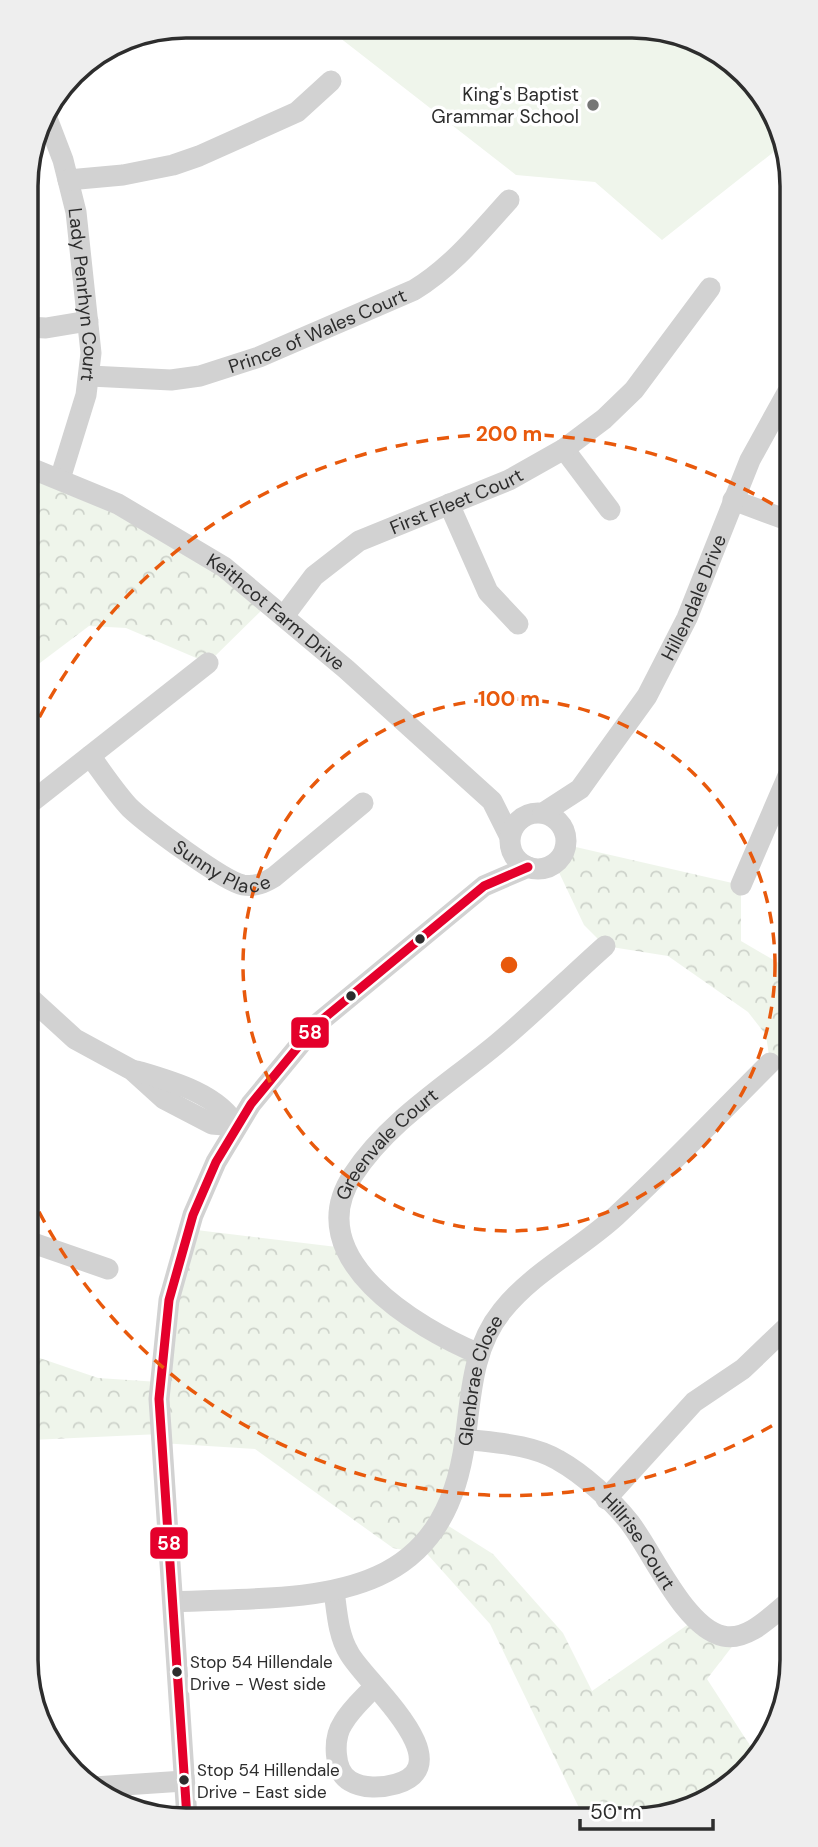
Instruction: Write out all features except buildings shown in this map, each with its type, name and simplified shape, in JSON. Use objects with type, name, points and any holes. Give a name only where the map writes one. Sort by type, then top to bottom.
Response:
[{"type":"street","points":[[68,180],[123,175],[173,165],[199,156],[297,112],[331,81]]},
{"type":"street","name":"Lady Penrhyn Court","points":[[50,129],[76,212],[88,321],[90,376],[76,432],[60,479]]},
{"type":"street","name":"Prince of Wales Court","points":[[90,376],[171,380],[200,376],[259,357],[414,290],[435,278],[456,259],[509,200]]},
{"type":"street","name":"First Fleet Court","points":[[284,616],[314,576],[359,541],[509,480],[564,449],[604,419],[634,390],[710,288]]},
{"type":"street","points":[[39,328],[88,321]]},
{"type":"street","name":"Hillendale Drive","points":[[564,828],[580,789],[628,726],[670,655],[733,500],[766,426],[780,404]]},
{"type":"street","points":[[564,449],[610,510]]},
{"type":"street","name":"Keithcot Farm Drive","points":[[39,471],[118,504],[224,567],[284,616],[492,801],[510,841]]},
{"type":"street","points":[[733,500],[780,517]]},
{"type":"street","points":[[449,504],[488,592],[519,624]]},
{"type":"street","points":[[39,796],[208,663]]},
{"type":"street","name":"Sunny Place","points":[[90,756],[124,800],[147,822],[226,878],[243,885],[254,885],[274,877],[363,803]]},
{"type":"street","name":"Hillendale Drive","points":[[537,813],[580,789]]},
{"type":"street","points":[[741,885],[780,796]]},
{"type":"street","name":"Keithcot Farm Drive","points":[[492,801],[537,813]]},
{"type":"street","points":[[186,1808],[159,1408],[164,1329],[175,1273],[193,1214],[236,1126],[272,1075],[317,1024],[484,886],[528,867],[547,868],[555,864],[567,845],[564,828],[559,821],[537,813],[517,822],[510,841],[484,886]]},
{"type":"street","points":[[510,841],[516,859],[528,867]]},
{"type":"street","name":"Greenvale Court","points":[[479,1354],[423,1328],[395,1308],[355,1267],[345,1248],[341,1230],[341,1206],[345,1190],[353,1175],[406,1116],[498,1042],[605,946]]},
{"type":"street","points":[[38,1006],[75,1039],[132,1070],[164,1099],[212,1125],[236,1126]]},
{"type":"street","name":"Glenbrae Close","points":[[173,1602],[334,1591],[370,1581],[394,1568],[420,1546],[436,1526],[454,1491],[479,1354],[491,1327],[515,1295],[614,1217],[770,1063]]},
{"type":"street","points":[[38,1245],[108,1269]]},
{"type":"street","points":[[606,1499],[694,1402],[743,1369],[779,1334]]},
{"type":"street","name":"Hillrise Court","points":[[465,1439],[518,1447],[556,1458],[606,1499],[629,1522],[673,1588],[707,1630],[727,1637],[741,1635],[779,1608]]},
{"type":"street","points":[[334,1591],[344,1644],[414,1735],[420,1750],[415,1771],[408,1779],[381,1787],[353,1783],[343,1776],[338,1766],[341,1724],[375,1686]]},
{"type":"street","points":[[108,1786],[184,1781]]},
{"type":"green space","name":"King's Baptist Grammar School","points":[[631,38],[660,41],[697,54],[729,75],[749,96],[760,113],[775,151],[662,240],[595,182],[516,175],[341,39]]},
{"type":"green space","points":[[39,471],[81,487],[269,603],[208,663],[126,628],[89,626],[39,664]]},
{"type":"green space","points":[[567,845],[741,885],[741,941],[779,963],[779,1065],[770,1063],[766,1035],[748,1012],[668,956],[605,946],[584,925],[555,864]]},
{"type":"green space","points":[[188,1229],[345,1248],[361,1273],[479,1354],[461,1467],[414,1552],[393,1548],[255,1449],[161,1443],[160,1434],[38,1440],[38,1357],[98,1378],[159,1382]]},
{"type":"green space","points":[[439,1520],[493,1554],[563,1633],[592,1691],[696,1619],[741,1635],[707,1679],[751,1748],[714,1784],[679,1801],[651,1807],[579,1808],[490,1624],[420,1546]]},
{"type":"transit line","name":"58","points":[[186,1808],[159,1399],[169,1300],[193,1215],[216,1162],[251,1104],[317,1024],[484,886],[528,867]]},
{"type":"place","name":"King's Baptist Grammar School","points":[[593,105]]},
{"type":"place","name":"Stop 54 Hillendale Drive - West side","points":[[177,1672]]},
{"type":"place","name":"Stop 54 Hillendale Drive - East side","points":[[184,1780]]}]
